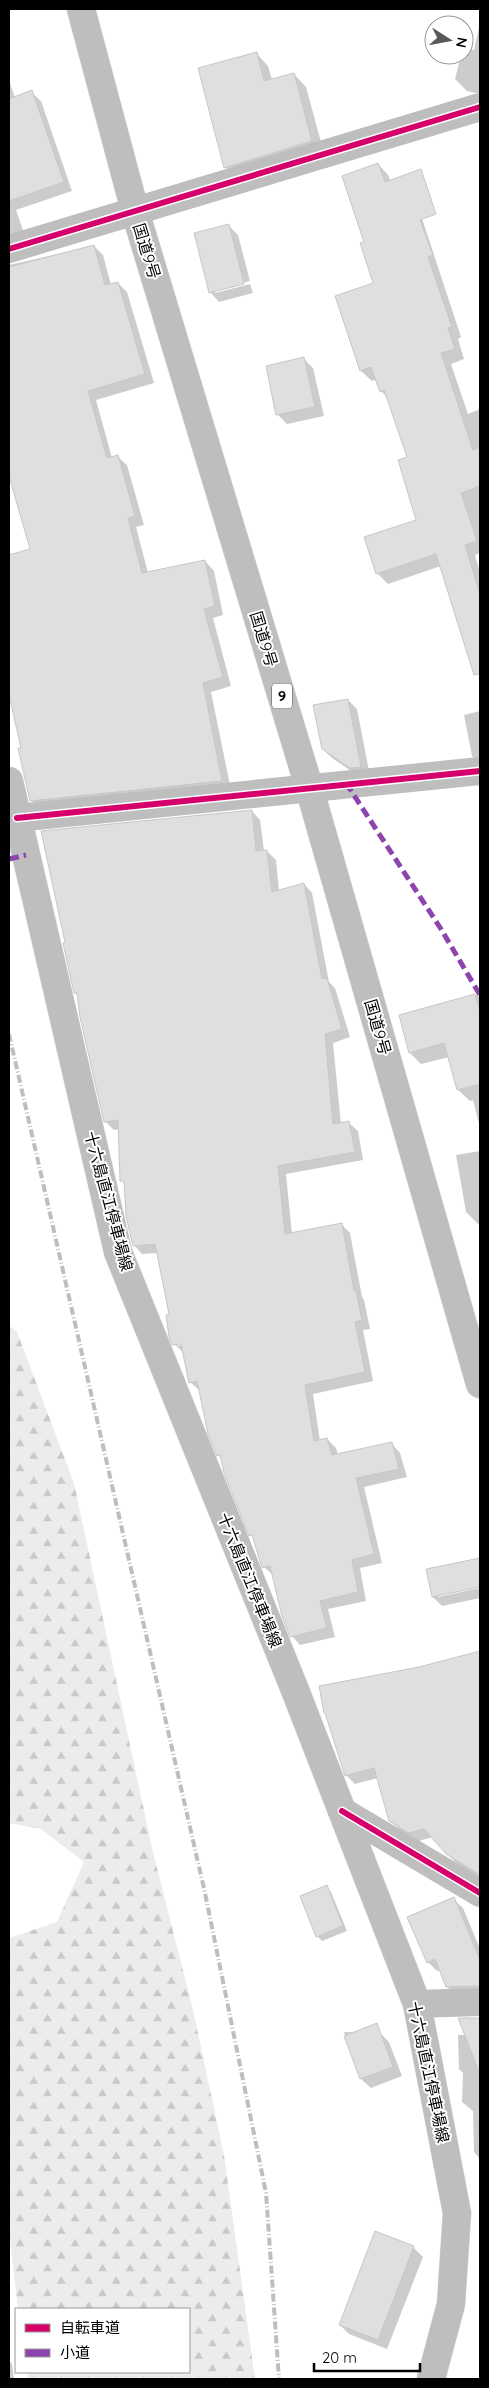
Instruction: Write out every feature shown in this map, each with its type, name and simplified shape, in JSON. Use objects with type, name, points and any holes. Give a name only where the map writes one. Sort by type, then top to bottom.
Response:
[{"type":"main road","name":"国道9号","points":[[81,9],[135,211],[309,787],[480,1384]]},
{"type":"main road","points":[[9,249],[480,108]]},
{"type":"main road","points":[[17,818],[480,771]]},
{"type":"main road","name":"十六島直江停車場線","points":[[9,781],[118,1252],[342,1811],[417,2004],[457,2213],[451,2304],[431,2379]]},
{"type":"main road","points":[[342,1811],[480,1893]]},
{"type":"main road","points":[[417,2004],[480,2002]]},
{"type":"green space","points":[[9,1325],[17,1332],[74,1483],[152,1848],[193,2010],[224,2155],[255,2379],[28,2379],[27,2373],[190,2373],[190,2308],[18,2308],[9,2232],[9,1938],[57,1922],[84,1862],[41,1829],[9,1823]]},
{"type":"building","points":[[257,52],[264,81],[294,73],[312,141],[224,168],[198,68]]},
{"type":"building","points":[[32,90],[64,182],[9,201],[9,99]]},
{"type":"building","points":[[378,163],[385,182],[421,169],[436,214],[420,220],[433,255],[428,257],[452,327],[448,328],[455,349],[441,353],[473,450],[480,447],[480,486],[461,493],[477,541],[465,545],[480,594],[480,674],[474,675],[436,554],[376,574],[364,537],[416,520],[398,460],[407,457],[384,390],[380,392],[371,367],[360,371],[335,296],[373,283],[360,243],[364,242],[342,176]]},
{"type":"building","points":[[229,224],[244,284],[209,293],[194,233]]},
{"type":"building","points":[[94,245],[105,285],[118,282],[145,374],[88,391],[107,458],[118,455],[135,516],[128,518],[142,573],[205,560],[215,606],[204,609],[223,677],[203,683],[222,781],[30,801],[9,695],[9,555],[30,549],[9,476],[9,267]]},
{"type":"building","points":[[304,357],[315,407],[276,415],[266,366]]},
{"type":"building","points":[[348,699],[361,767],[350,768],[322,749],[313,705]]},
{"type":"building","points":[[252,810],[256,851],[267,850],[272,892],[304,883],[322,979],[327,978],[342,1029],[325,1034],[333,1124],[349,1121],[355,1152],[278,1166],[285,1234],[342,1223],[354,1291],[356,1290],[362,1320],[355,1322],[365,1372],[305,1385],[314,1441],[327,1438],[332,1455],[392,1442],[399,1469],[356,1478],[374,1554],[352,1560],[358,1592],[320,1601],[327,1628],[290,1637],[282,1616],[270,1566],[262,1568],[252,1535],[249,1536],[224,1473],[220,1455],[217,1456],[208,1434],[197,1381],[189,1383],[181,1344],[172,1345],[169,1337],[166,1315],[169,1314],[155,1244],[133,1246],[126,1216],[124,1181],[120,1181],[118,1120],[104,1122],[80,1017],[77,993],[74,993],[63,943],[65,942],[41,831]]},
{"type":"building","points":[[475,994],[480,1012],[480,1084],[457,1090],[444,1043],[409,1053],[399,1015]]},
{"type":"building","points":[[480,1558],[480,1587],[432,1597],[426,1569]]},
{"type":"building","points":[[480,1651],[480,1875],[446,1854],[424,1829],[409,1833],[389,1821],[374,1768],[345,1776],[324,1713],[319,1686],[419,1667]]},
{"type":"building","points":[[327,1885],[343,1926],[316,1937],[300,1896]]},
{"type":"building","points":[[454,1897],[480,1960],[480,1986],[446,1987],[435,1959],[427,1963],[407,1917]]},
{"type":"building","points":[[458,2018],[480,2018],[480,2069],[478,2069]]},
{"type":"building","points":[[377,2023],[393,2067],[360,2079],[344,2036]]},
{"type":"building","points":[[375,2231],[414,2246],[378,2340],[339,2325]]},
{"type":"railway","points":[[9,1034],[205,1893],[266,2193],[279,2379]]},
{"type":"marked path","points":[[346,783],[441,929],[480,995]]},
{"type":"marked path","points":[[9,859],[26,855]]},
{"type":"cycle path","points":[[9,249],[480,107]]},
{"type":"cycle path","points":[[17,818],[480,771]]},
{"type":"cycle path","points":[[342,1811],[480,1893]]}]
